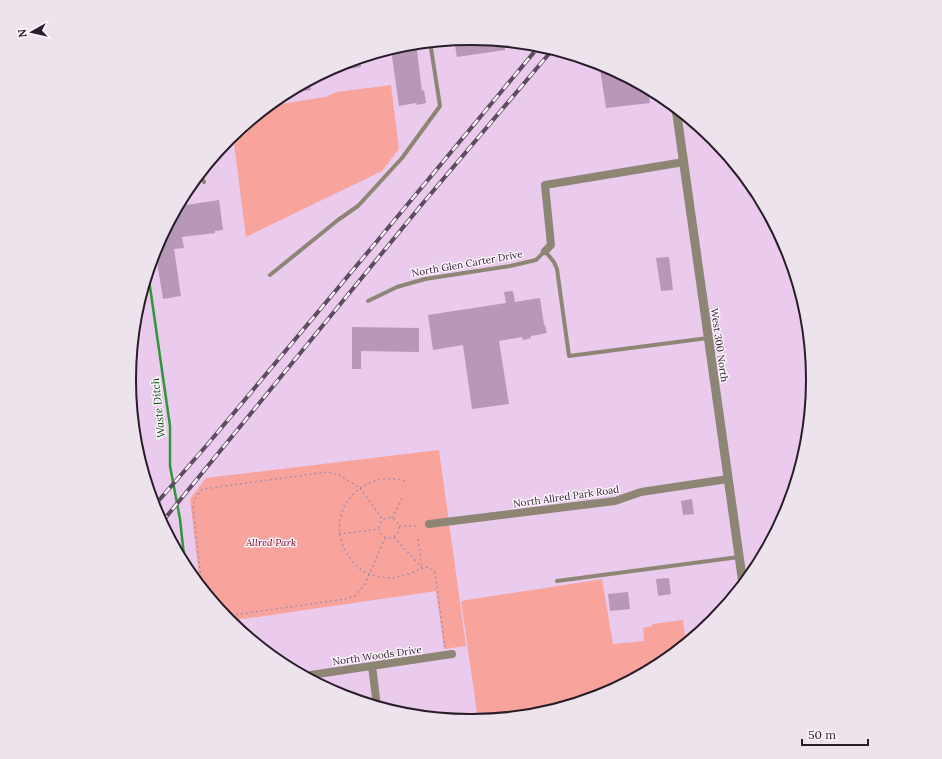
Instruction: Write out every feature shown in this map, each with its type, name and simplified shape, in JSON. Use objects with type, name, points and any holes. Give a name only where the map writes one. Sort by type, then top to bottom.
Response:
[{"type":"street","name":"West 300 North","points":[[677,116],[742,575]]},
{"type":"street","points":[[544,252],[551,245],[545,185],[684,162]]},
{"type":"street","name":"North Allred Park Road","points":[[429,524],[615,501],[641,492],[728,479]]},
{"type":"street","name":"North Woods Drive","points":[[314,675],[449,652]]},
{"type":"street","points":[[372,666],[376,700]]},
{"type":"lane","points":[[270,275],[338,220],[358,206],[402,158],[440,106],[432,48]]},
{"type":"lane","points":[[544,252],[554,262],[557,269],[569,356],[708,338]]},
{"type":"lane","name":"North Glen Carter Drive","points":[[368,301],[397,287],[425,279],[510,266],[536,260],[544,252]]},
{"type":"lane","points":[[557,582],[739,557]]},
{"type":"path","points":[[201,576],[193,507],[194,500],[203,489],[327,472],[339,475],[360,488],[383,520]]},
{"type":"path","points":[[405,481],[399,479],[382,479],[369,482],[351,496],[344,506],[340,519],[339,534],[341,544],[350,559],[362,570],[385,578],[398,577],[426,566],[433,570],[435,573],[449,652]]},
{"type":"path","points":[[392,518],[403,497]]},
{"type":"path","points":[[386,518],[392,518],[399,526],[398,533],[394,537],[385,538],[380,533],[380,523],[386,518]]},
{"type":"path","points":[[399,526],[416,526]]},
{"type":"path","points":[[339,534],[379,529]]},
{"type":"path","points":[[394,537],[422,568]]},
{"type":"path","points":[[233,615],[346,599],[355,596],[365,584],[385,538]]},
{"type":"path","points":[[418,539],[422,568]]},
{"type":"green space","points":[[391,85],[399,149],[382,171],[246,237],[234,143],[250,128],[281,104],[325,97],[337,92]]},
{"type":"green space","name":"Allred Park","points":[[439,450],[466,646],[444,649],[436,591],[238,620],[199,573],[190,499],[206,478]]},
{"type":"green space","points":[[602,579],[613,644],[644,641],[643,628],[652,626],[652,624],[683,620],[685,637],[657,658],[619,680],[599,689],[558,703],[536,708],[477,714],[461,601]]},
{"type":"building","points":[[455,46],[505,47],[505,50],[457,57]]},
{"type":"building","points":[[417,49],[422,91],[424,90],[426,103],[399,106],[392,54]]},
{"type":"building","points":[[361,64],[361,67],[343,70]]},
{"type":"building","points":[[600,71],[619,79],[649,96],[650,103],[606,108]]},
{"type":"building","points":[[311,86],[311,90],[302,91]]},
{"type":"building","points":[[219,200],[223,230],[215,231],[215,233],[182,237],[184,248],[174,249],[181,296],[163,299],[157,263],[171,232],[186,205]]},
{"type":"building","points":[[669,257],[673,290],[661,291],[656,258]]},
{"type":"building","points":[[513,291],[515,302],[540,298],[544,325],[547,333],[531,336],[531,338],[523,340],[522,337],[499,341],[509,404],[472,409],[463,345],[433,350],[428,315],[506,303],[504,292]]},
{"type":"building","points":[[352,327],[419,328],[419,352],[361,351],[361,369],[352,369]]},
{"type":"building","points":[[692,499],[694,514],[683,515],[681,501]]},
{"type":"building","points":[[669,578],[671,594],[658,596],[656,579]]},
{"type":"building","points":[[628,592],[630,609],[610,611],[608,594]]},
{"type":"waterway","name":"Waste Ditch","points":[[150,286],[170,426],[170,466],[180,519],[183,551]]},
{"type":"railway","points":[[159,500],[207,445],[535,51]]},
{"type":"railway","points":[[166,517],[423,203],[549,54]]}]
